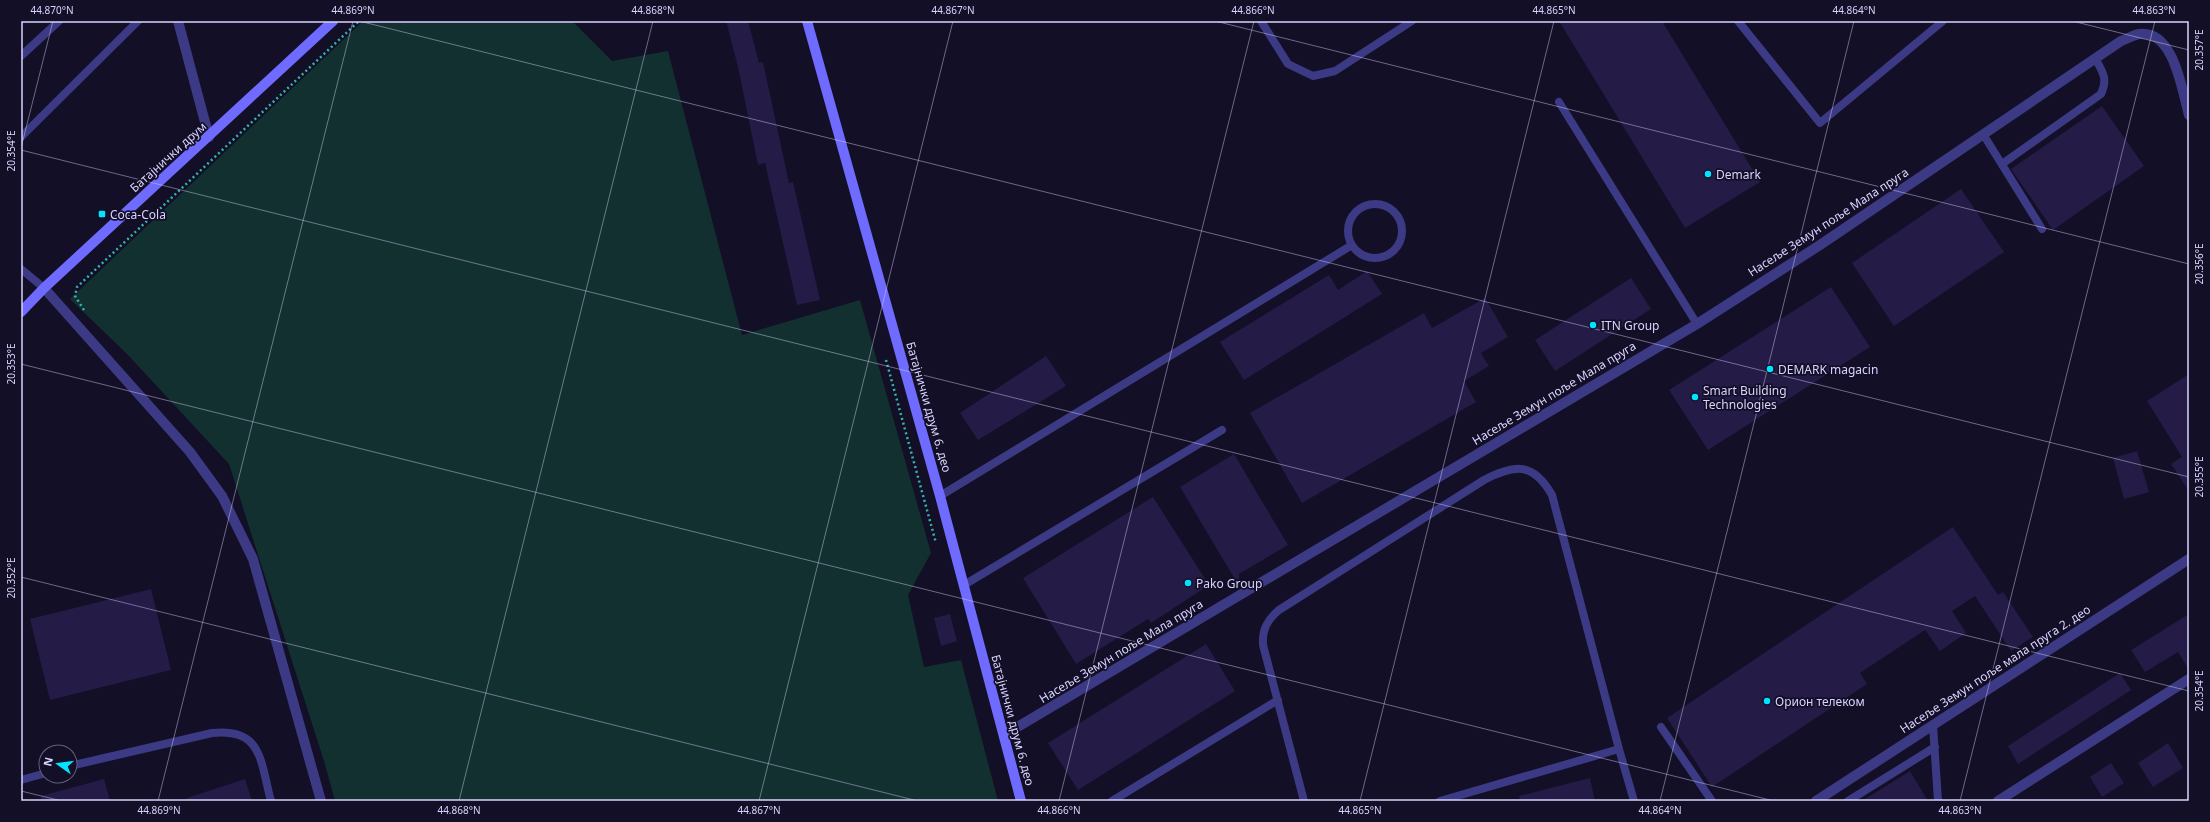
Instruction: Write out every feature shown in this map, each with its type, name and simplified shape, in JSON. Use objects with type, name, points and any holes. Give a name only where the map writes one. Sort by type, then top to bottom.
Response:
[{"type":"street","points":[[178,21],[209,137]]},
{"type":"street","name":"Батајнички друм","points":[[21,312],[44,288],[333,21]]},
{"type":"street","name":"Батајнички друм 6. део","points":[[807,21],[940,496],[1021,801]]},
{"type":"street","name":"Насеље Земун поље Мала пруга","points":[[1004,736],[1696,324],[1820,245],[2121,41],[2139,34],[2153,35],[2168,48],[2174,61],[2189,115]]},
{"type":"street","points":[[44,288],[190,452],[222,496],[253,559],[321,801]]},
{"type":"street","name":"Насеље Земун поље мала пруга 2. део","points":[[1816,801],[2189,559]]},
{"type":"street","points":[[1998,801],[2189,679]]},
{"type":"lane","points":[[21,56],[59,21]]},
{"type":"lane","points":[[21,138],[138,21]]},
{"type":"lane","points":[[1261,21],[1288,64],[1313,76],[1335,71],[1412,21]]},
{"type":"lane","points":[[1738,21],[1820,123],[1943,21]]},
{"type":"lane","points":[[2002,164],[2101,94],[2105,86],[2106,77],[2095,58]]},
{"type":"lane","points":[[1559,102],[1696,324]]},
{"type":"lane","points":[[1983,134],[2042,229]]},
{"type":"lane","points":[[1379,205],[1391,210],[1398,216],[1401,224],[1401,237],[1396,249],[1390,254],[1382,258],[1365,256],[1352,245],[1349,236],[1349,227],[1358,211],[1365,207],[1379,205]]},
{"type":"lane","points":[[940,496],[1352,245]]},
{"type":"lane","points":[[21,268],[44,288]]},
{"type":"lane","points":[[964,585],[1222,430]]},
{"type":"lane","points":[[1304,801],[1263,645],[1265,628],[1270,618],[1278,610],[1484,480],[1509,468],[1518,468],[1529,471],[1539,477],[1552,495],[1634,801]]},
{"type":"lane","points":[[1112,801],[1278,700]]},
{"type":"lane","points":[[1933,725],[1938,801]]},
{"type":"lane","points":[[1662,727],[1712,801]]},
{"type":"lane","points":[[78,764],[181,740],[229,731],[246,736],[255,746],[271,801]]},
{"type":"lane","points":[[1848,801],[1935,746]]},
{"type":"lane","points":[[1440,801],[1619,749]]},
{"type":"lane","points":[[21,780],[38,775]]},
{"type":"path","points":[[86,314],[75,296],[77,287],[359,21]]},
{"type":"path","points":[[885,357],[938,549]]},
{"type":"green space","points":[[363,21],[572,21],[612,61],[668,51],[742,335],[860,300],[931,553],[908,595],[924,667],[961,660],[998,801],[335,801],[324,761],[229,464],[128,355],[70,299]]},
{"type":"building","points":[[726,21],[748,21],[759,63],[763,62],[789,183],[793,182],[820,300],[797,305],[765,163],[758,165],[738,67]]},
{"type":"building","points":[[1559,21],[1662,21],[1760,182],[1685,228]]},
{"type":"building","points":[[2102,106],[2144,166],[2053,230],[2011,169]]},
{"type":"building","points":[[1961,189],[2004,252],[1894,326],[1852,263]]},
{"type":"building","points":[[1367,271],[1382,294],[1244,380],[1220,342],[1329,275],[1338,290]]},
{"type":"building","name":"ITN Group","points":[[1631,278],[1651,309],[1555,371],[1535,340]]},
{"type":"building","name":"DEMARK magacin","points":[[1831,287],[1870,347],[1708,450],[1669,390]]},
{"type":"building","points":[[1485,298],[1508,337],[1481,353],[1489,366],[1464,381],[1476,402],[1302,503],[1250,413],[1424,313],[1432,328]]},
{"type":"building","points":[[1046,356],[1066,386],[978,440],[960,413]]},
{"type":"building","points":[[2189,374],[2189,491],[2171,464],[2182,457],[2147,401]]},
{"type":"building","points":[[2137,451],[2149,492],[2124,499],[2113,458]]},
{"type":"building","points":[[1234,454],[1288,545],[1239,574],[1239,586],[1180,487]]},
{"type":"building","points":[[1153,497],[1209,585],[1151,623],[1148,619],[1076,664],[1023,578]]},
{"type":"building","points":[[1953,527],[1998,595],[2003,592],[2033,637],[2011,651],[1975,596],[1952,611],[1966,633],[1940,651],[1925,630],[1860,673],[1867,684],[1712,787],[1667,718]]},
{"type":"building","points":[[151,589],[171,670],[50,700],[30,619]]},
{"type":"building","points":[[950,614],[957,641],[941,646],[934,618]]},
{"type":"building","points":[[2189,614],[2189,670],[2178,652],[2145,672],[2131,650]]},
{"type":"building","points":[[1206,644],[1235,691],[1078,790],[1048,743]]},
{"type":"building","points":[[2120,673],[2131,690],[2018,764],[2008,746]]},
{"type":"building","points":[[2168,743],[2183,768],[2153,787],[2138,763]]},
{"type":"building","points":[[2111,763],[2124,783],[2102,797],[2090,777]]},
{"type":"building","points":[[1910,771],[1928,801],[1862,801]]},
{"type":"building","points":[[1590,778],[1595,801],[1520,801],[1519,796]]},
{"type":"building","points":[[104,779],[110,801],[41,801],[41,796]]},
{"type":"building","points":[[245,779],[252,801],[187,801],[187,798]]},
{"type":"place","name":"Demark","points":[[1708,174]]},
{"type":"place","name":"Coca-Cola","points":[[102,214]]},
{"type":"place","name":"ITN Group","points":[[1593,325]]},
{"type":"place","name":"DEMARK magacin","points":[[1770,369]]},
{"type":"place","name":"Smart Building Technologies","points":[[1695,397]]},
{"type":"place","name":"Pako Group","points":[[1188,583]]},
{"type":"place","name":"Орион телеком","points":[[1767,701]]}]
